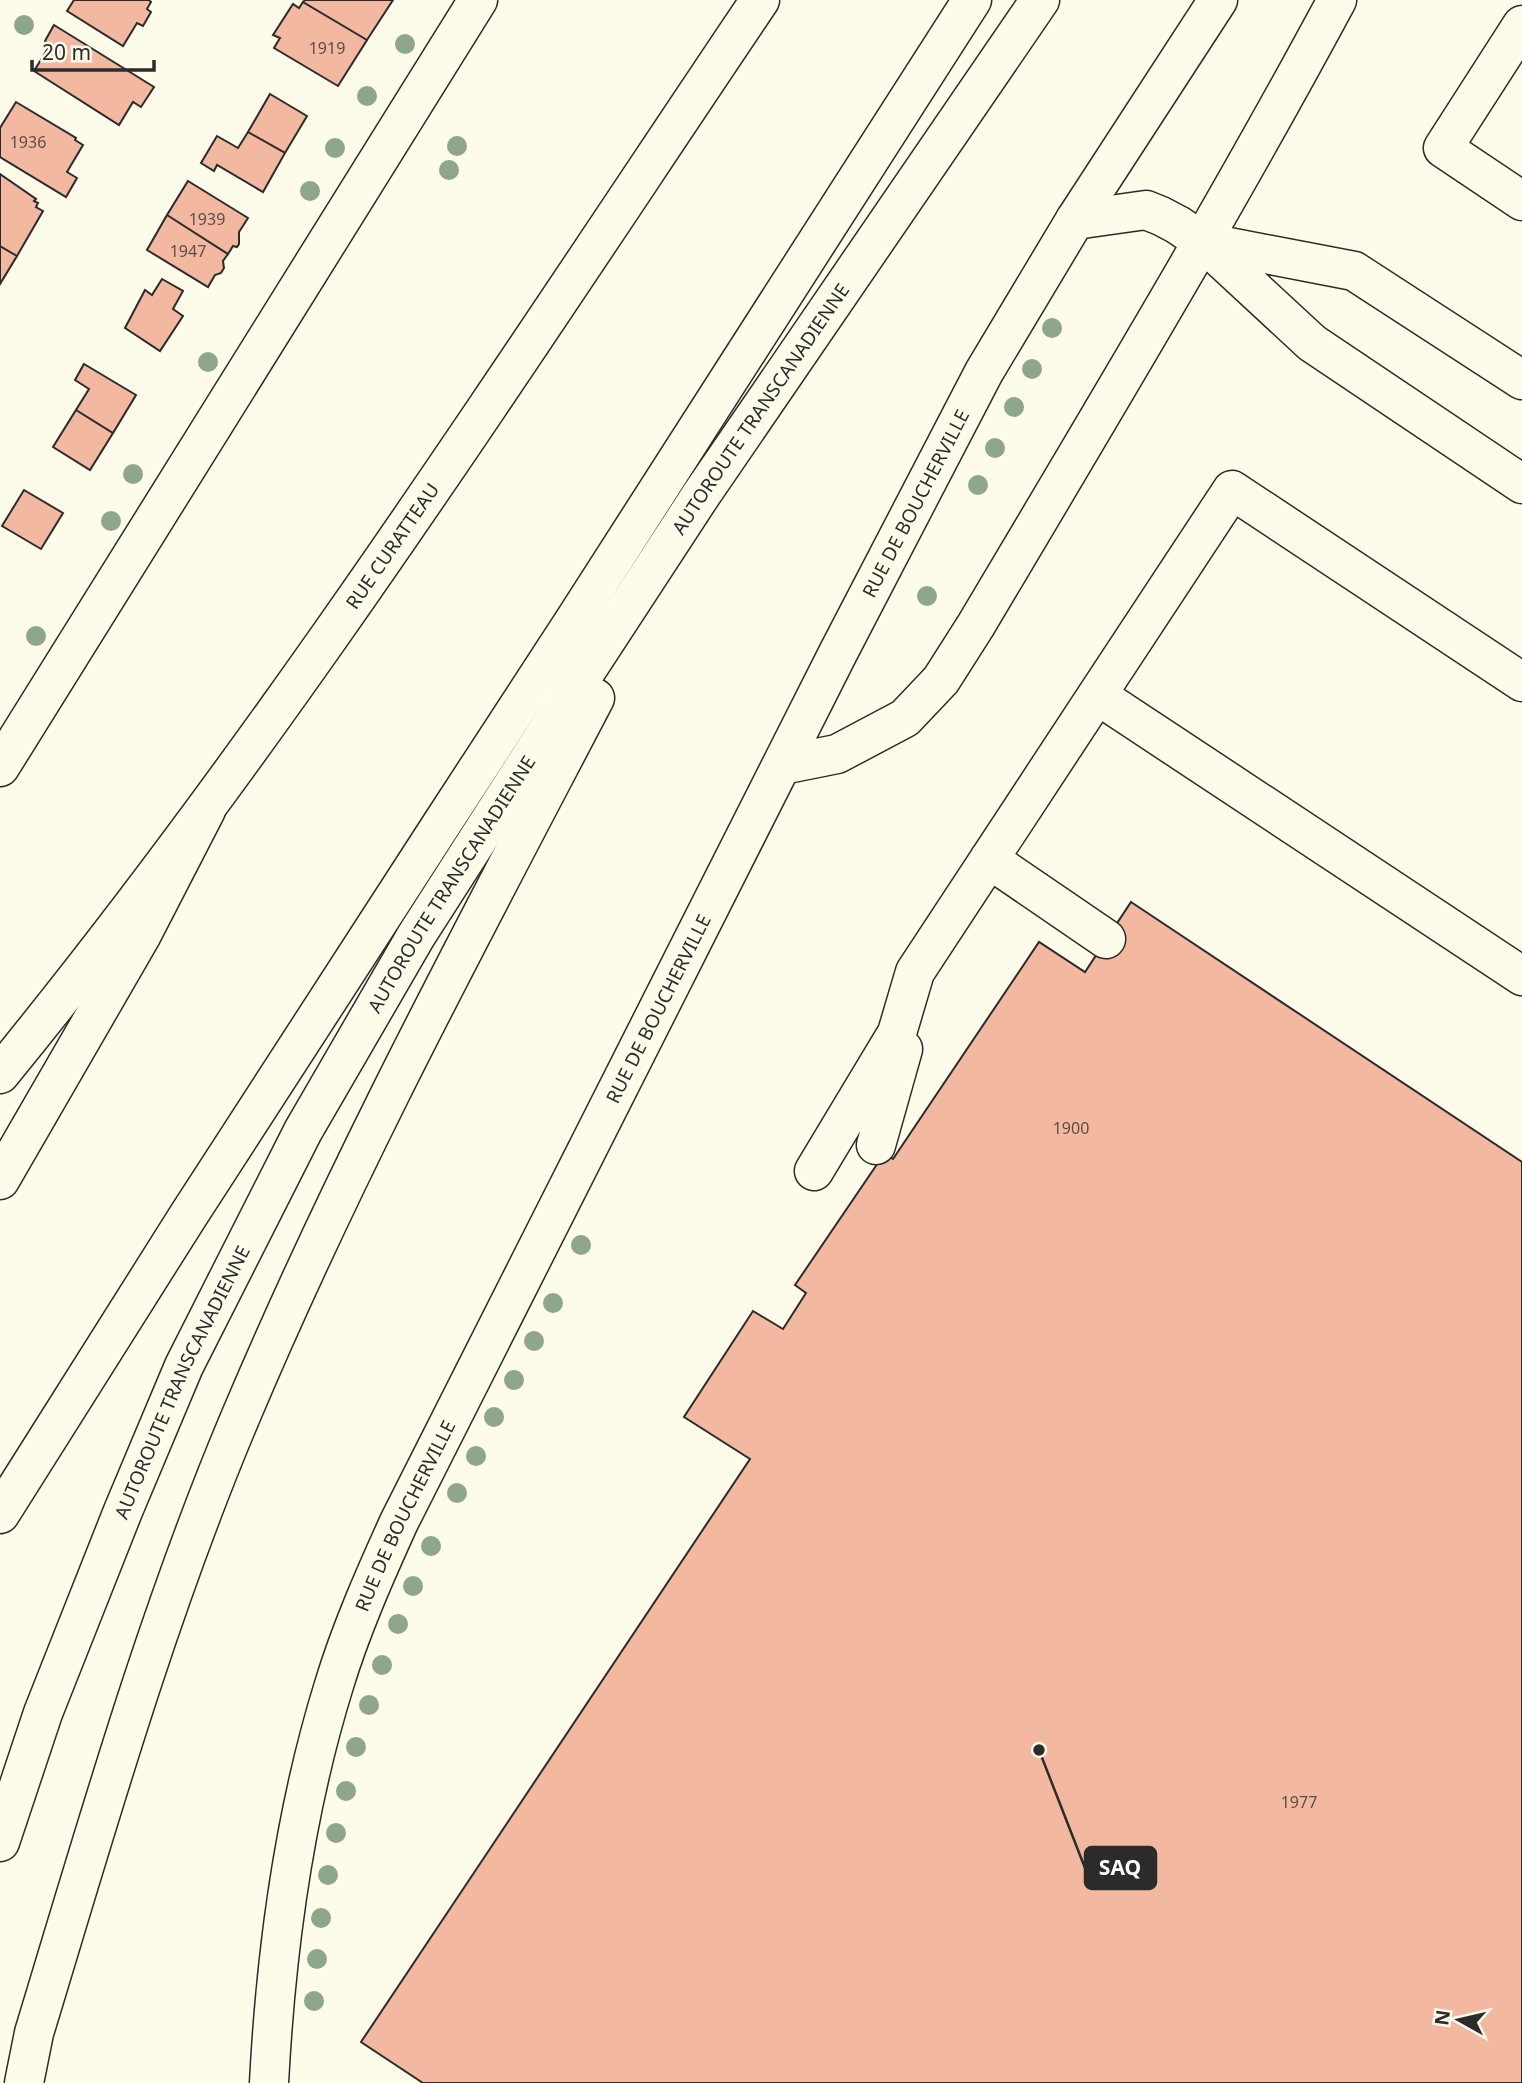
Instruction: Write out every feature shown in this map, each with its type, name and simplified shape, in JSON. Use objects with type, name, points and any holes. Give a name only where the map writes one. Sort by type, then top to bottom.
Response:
[{"type":"main road","points":[[0,766],[478,0]]},
{"type":"main road","name":"RUE CURATTEAU","points":[[0,1074],[88,966],[264,731],[374,573],[761,0]]},
{"type":"main road","name":"AUTOROUTE TRANSCANADIENNE","points":[[0,1514],[181,1227],[584,607],[972,0]]},
{"type":"main road","name":"AUTOROUTE TRANSCANADIENNE","points":[[0,1842],[43,1713],[184,1366],[303,1131],[416,936],[701,495],[1040,0]]},
{"type":"main road","name":"RUE DE BOUCHERVILLE","points":[[269,2083],[281,1943],[308,1779],[334,1684],[399,1522],[978,382],[1075,220],[1218,0]]},
{"type":"main road","points":[[782,765],[837,754],[876,735],[905,718],[941,680],[1203,242],[1337,0]]},
{"type":"main road","points":[[1522,25],[1443,148],[1522,201]]},
{"type":"main road","points":[[1075,220],[1146,210],[1161,215],[1203,242],[1312,343],[1522,484]]},
{"type":"main road","points":[[1203,242],[1354,271],[1522,380]]},
{"type":"main road","points":[[814,1171],[897,1033],[915,972],[1232,490],[1522,682]]},
{"type":"main road","points":[[24,2083],[34,2033],[128,1725],[176,1585],[240,1418],[332,1212],[410,1052],[701,495]]},
{"type":"main road","points":[[1097,695],[1522,976]]},
{"type":"main road","points":[[0,1180],[141,936],[206,810]]},
{"type":"main road","points":[[989,859],[1106,939]]},
{"type":"main road","points":[[876,1145],[904,1044],[897,1033]]},
{"type":"building","points":[[74,0],[149,0],[151,2],[147,9],[151,12],[143,26],[137,23],[123,46],[67,11]]},
{"type":"building","points":[[393,0],[367,40],[303,2]]},
{"type":"building","points":[[303,2],[367,40],[338,86],[274,48],[280,38],[273,35],[293,4],[299,8]]},
{"type":"building","points":[[54,25],[154,87],[141,107],[133,102],[119,125],[34,71],[50,45],[45,41]]},
{"type":"building","points":[[270,94],[307,116],[285,153],[248,132]]},
{"type":"building","points":[[16,102],[76,138],[75,140],[83,145],[67,172],[77,178],[66,197],[0,157],[0,128]]},
{"type":"building","points":[[248,132],[285,153],[263,192],[217,165],[214,171],[201,163],[217,136],[238,148]]},
{"type":"building","points":[[0,174],[36,199],[36,207],[43,211],[17,256],[0,246]]},
{"type":"building","points":[[188,181],[248,218],[239,232],[239,244],[237,247],[233,246],[228,254],[167,215]]},
{"type":"building","points":[[167,215],[228,254],[223,261],[224,268],[221,273],[215,275],[208,287],[147,250]]},
{"type":"building","points":[[0,246],[17,256],[0,284]]},
{"type":"building","points":[[162,279],[183,291],[173,309],[183,316],[160,351],[125,328],[145,290],[152,295]]},
{"type":"building","points":[[84,364],[136,395],[113,433],[76,410],[89,389],[75,380]]},
{"type":"building","points":[[76,410],[113,433],[90,470],[53,447]]},
{"type":"building","points":[[24,490],[63,513],[41,549],[2,526]]},
{"type":"building","points":[[1131,902],[1522,1162],[1522,2083],[423,2083],[361,2042],[750,1459],[684,1417],[753,1311],[783,1329],[806,1293],[795,1285],[884,1154],[893,1159],[1039,942],[1085,972]]},
{"type":"place","name":"SAQ","points":[[1039,1750]]}]
